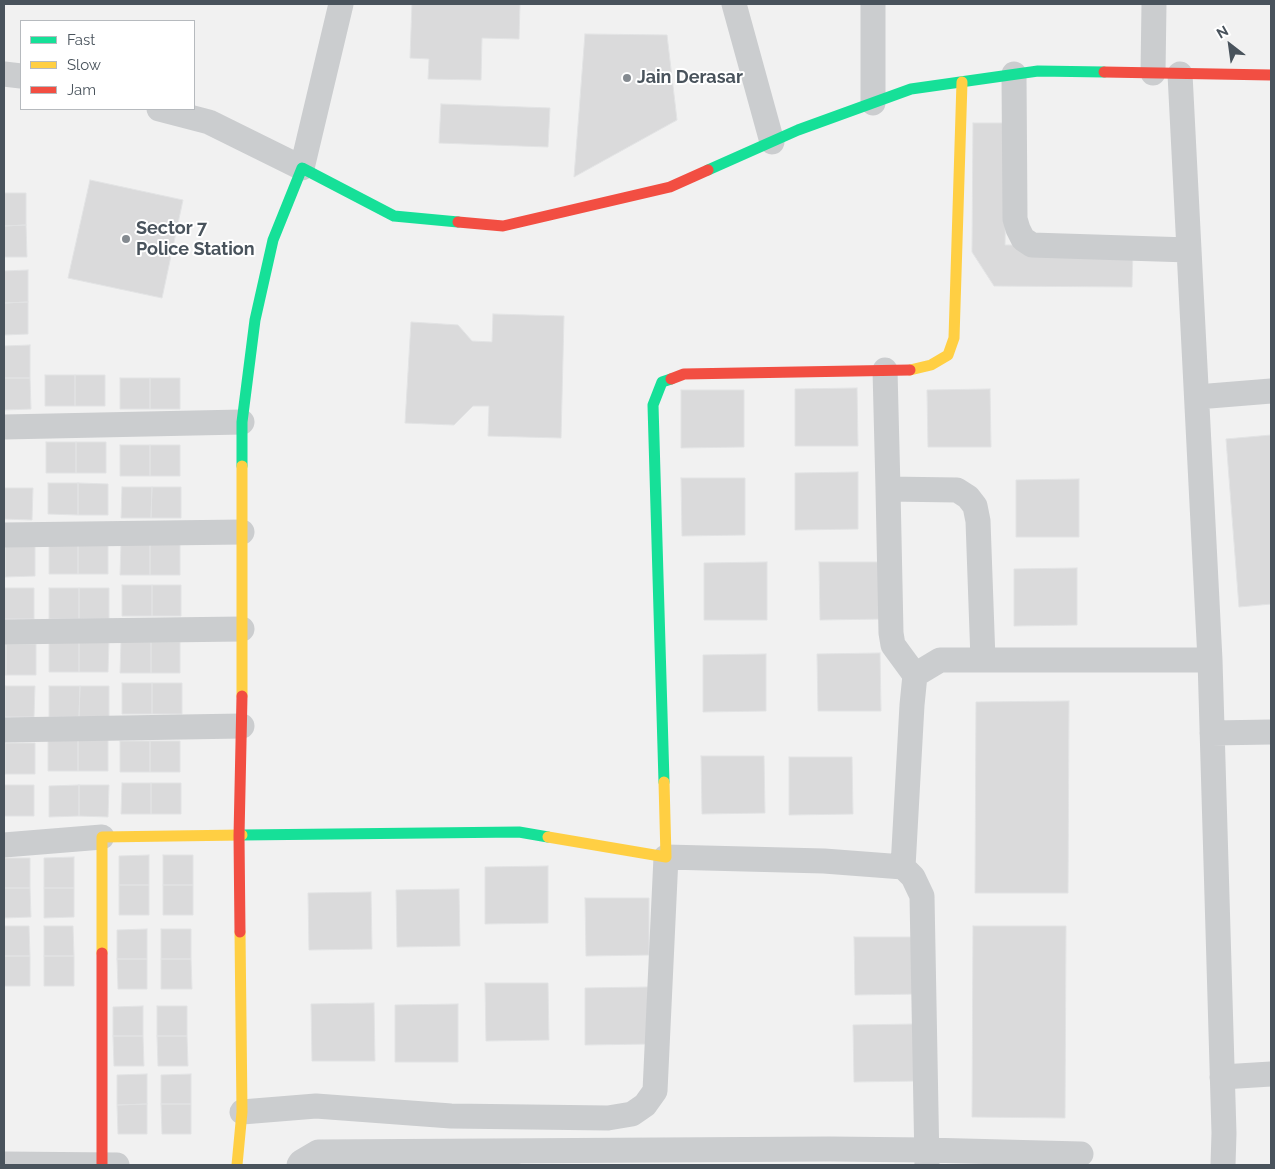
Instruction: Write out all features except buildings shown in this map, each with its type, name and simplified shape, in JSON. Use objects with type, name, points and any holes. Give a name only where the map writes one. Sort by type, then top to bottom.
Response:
[{"type":"street","points":[[237,1165],[242,1112],[239,836],[242,726],[242,422],[255,320],[272,240],[302,168],[341,4]]},
{"type":"street","points":[[734,4],[772,142]]},
{"type":"street","points":[[873,4],[873,103]]},
{"type":"street","points":[[1153,73],[1154,4]]},
{"type":"street","points":[[163,110],[209,122],[394,216],[503,226],[670,187],[798,130],[911,89],[1038,71],[1271,75]]},
{"type":"street","points":[[4,74],[20,76]]},
{"type":"street","points":[[1014,74],[1015,219],[1024,239],[1032,245],[1189,250]]},
{"type":"street","points":[[1180,74],[1210,660],[1224,1133],[1223,1165]]},
{"type":"street","points":[[242,1112],[316,1106],[461,1116],[608,1118],[632,1114],[645,1105],[655,1090],[666,857],[653,405],[662,382],[684,374],[913,370],[931,365],[948,355],[954,338],[962,82]]},
{"type":"street","points":[[885,370],[891,633],[893,645],[915,675],[902,867]]},
{"type":"street","points":[[1197,397],[1271,391]]},
{"type":"street","points":[[4,427],[242,422]]},
{"type":"street","points":[[888,489],[958,490],[968,496],[975,506],[978,521],[983,660]]},
{"type":"street","points":[[4,535],[242,532]]},
{"type":"street","points":[[4,632],[242,629]]},
{"type":"street","points":[[915,675],[940,660],[1210,660]]},
{"type":"street","points":[[4,730],[242,726]]},
{"type":"street","points":[[1212,733],[1271,732]]},
{"type":"street","points":[[4,845],[102,837],[519,832],[666,857],[824,861],[902,867],[913,877],[922,896],[926,1158]]},
{"type":"street","points":[[102,837],[102,1165]]},
{"type":"street","points":[[1222,1077],[1271,1074]]},
{"type":"street","points":[[300,1165],[300,1162],[318,1152],[702,1157],[1067,1158]]},
{"type":"street","points":[[4,1164],[117,1165]]},
{"type":"traffic: fast","points":[[708,170],[798,130],[911,89],[1038,71],[1104,72]]},
{"type":"traffic: fast","points":[[242,466],[242,422],[255,320],[273,240],[302,168],[394,216],[458,222]]},
{"type":"traffic: fast","points":[[664,782],[653,405],[662,382],[671,379]]},
{"type":"traffic: fast","points":[[242,835],[519,832],[548,837]]},
{"type":"traffic: slow","points":[[910,370],[931,365],[948,355],[954,338],[962,82]]},
{"type":"traffic: slow","points":[[242,466],[242,696]]},
{"type":"traffic: slow","points":[[548,837],[666,857],[664,782]]},
{"type":"traffic: slow","points":[[102,953],[102,837],[242,835]]},
{"type":"traffic: slow","points":[[237,1165],[242,1112],[240,932]]},
{"type":"traffic: jam","points":[[1104,72],[1271,75]]},
{"type":"traffic: jam","points":[[458,222],[503,226],[670,187],[708,170]]},
{"type":"traffic: jam","points":[[671,379],[684,374],[910,370]]},
{"type":"traffic: jam","points":[[240,932],[239,836],[242,696]]},
{"type":"traffic: jam","points":[[102,953],[102,1165]]},
{"type":"place","name":"Jain Derasar","points":[[627,78]]},
{"type":"place","name":"Sector 7 Police Station","points":[[126,239]]}]
